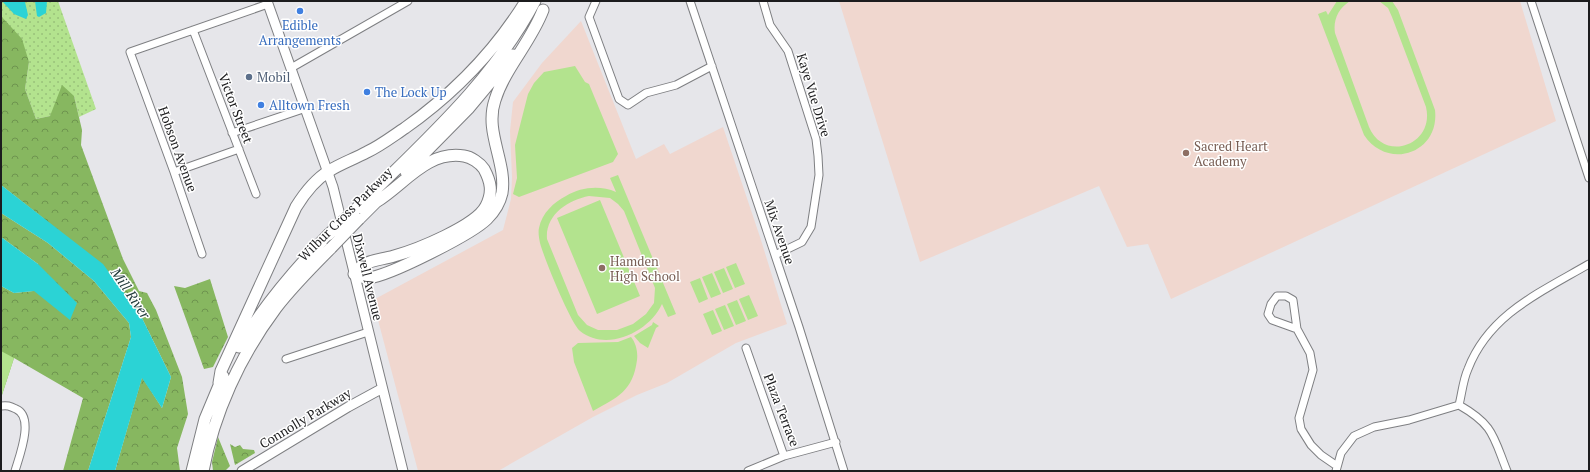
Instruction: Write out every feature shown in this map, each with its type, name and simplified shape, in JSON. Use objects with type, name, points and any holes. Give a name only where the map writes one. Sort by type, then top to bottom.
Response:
[{"type":"highway","points":[[224,385],[221,371],[296,206],[303,196],[328,171],[369,151],[405,128],[438,102],[487,54],[526,1]]},
{"type":"highway","name":"Wilbur Cross Parkway","points":[[192,471],[205,419],[259,315],[280,286],[468,96],[495,63],[518,30],[535,1]]},
{"type":"highway","points":[[376,202],[389,194],[420,168],[438,158],[455,154],[470,157],[483,167],[490,182],[491,196],[484,210],[470,222],[420,247],[394,256],[364,263],[354,274],[361,277],[369,278],[409,262],[471,231],[487,219],[496,208],[502,193],[502,177],[492,131],[494,101],[501,85],[537,28],[546,6]]},
{"type":"highway","name":"Wilbur Cross Parkway","points":[[203,471],[216,423],[224,385],[276,308],[331,248],[468,109],[501,71],[546,6]]},
{"type":"main road","name":"Dixwell Avenue","points":[[268,2],[328,171],[381,389],[403,471]]},
{"type":"main road","name":"Connolly Parkway","points":[[242,471],[348,407],[381,389]]},
{"type":"street","points":[[291,68],[408,1]]},
{"type":"street","points":[[596,1],[589,16],[619,99],[628,105],[646,93],[668,88],[687,81],[706,68],[712,66]]},
{"type":"street","name":"Mix Avenue","points":[[690,1],[775,255],[836,442],[844,471]]},
{"type":"street","name":"Kaye Vue Drive","points":[[763,1],[770,24],[788,51],[816,139],[819,162],[818,182],[811,227],[802,242],[775,255]]},
{"type":"street","points":[[1531,1],[1589,178]]},
{"type":"street","points":[[193,30],[268,2]]},
{"type":"street","name":"Hobson Avenue","points":[[193,30],[130,52],[202,254]]},
{"type":"street","name":"Victor Street","points":[[193,30],[256,194]]},
{"type":"street","points":[[232,133],[306,108]]},
{"type":"street","points":[[174,172],[239,149]]},
{"type":"street","points":[[1459,405],[1468,370],[1477,350],[1491,330],[1514,308],[1589,264]]},
{"type":"street","points":[[1297,329],[1272,320],[1268,314],[1271,304],[1277,296],[1286,296],[1293,300],[1297,329],[1310,353],[1313,370],[1299,418],[1301,429],[1311,445],[1336,468],[1342,453],[1354,436],[1374,427],[1409,420],[1459,405],[1478,416],[1490,429],[1507,471]]},
{"type":"street","points":[[286,360],[368,332]]},
{"type":"street","name":"Plaza Terrace","points":[[746,348],[784,456],[836,442]]},
{"type":"street","points":[[1,406],[7,405],[24,414],[26,426],[15,471]]},
{"type":"street","points":[[748,471],[784,456]]},
{"type":"street","points":[[765,463],[768,471]]},
{"type":"shaded area","name":"Sacred Heart Academy","points":[[839,1],[1520,1],[1556,121],[1171,299],[1148,244],[1127,247],[1099,186],[920,262]]},
{"type":"shaded area","name":"Hamden High School","points":[[581,21],[636,159],[664,144],[670,154],[723,127],[760,237],[787,324],[736,343],[667,383],[637,395],[593,417],[498,471],[418,471],[378,320],[375,299],[503,230],[511,199],[512,177],[510,131],[513,102],[542,63]]},
{"type":"green space","points":[[1,1],[58,1],[96,109],[79,117],[74,96],[50,116],[36,119],[25,89],[29,62],[1,16]]},
{"type":"green space","points":[[1337,1],[1350,1],[1339,11],[1337,15],[1335,33],[1369,127],[1376,138],[1386,144],[1396,147],[1406,145],[1416,140],[1423,131],[1427,120],[1426,107],[1392,17],[1388,8],[1379,1],[1392,1],[1398,10],[1435,110],[1434,125],[1429,137],[1421,146],[1410,152],[1398,154],[1386,152],[1374,146],[1364,135],[1318,14],[1326,11],[1328,15]]},
{"type":"green space","points":[[1,16],[22,39],[29,62],[25,89],[36,119],[50,116],[62,85],[74,96],[82,130],[81,145],[123,259],[139,291],[147,293],[156,310],[182,377],[188,414],[177,448],[180,471],[115,471],[142,377],[162,408],[171,377],[141,316],[43,218],[1,185]]},
{"type":"green space","points":[[575,66],[585,82],[589,84],[618,154],[613,162],[519,197],[513,194],[517,178],[515,145],[528,94],[534,83],[544,72]]},
{"type":"green space","points":[[618,175],[676,314],[668,317],[662,304],[648,323],[638,330],[627,336],[603,340],[591,337],[580,331],[570,316],[540,243],[539,228],[549,209],[557,201],[572,193],[591,188],[604,188],[616,192],[610,178]],"holes":[[[589,196],[610,198],[624,211],[655,288],[654,303],[646,314],[633,324],[617,330],[598,330],[587,325],[578,315],[547,239],[547,230],[554,216],[559,210],[573,201]]]},
{"type":"green space","points":[[600,200],[640,296],[597,314],[557,218]]},
{"type":"green space","points":[[1,213],[48,243],[94,281],[129,323],[131,337],[88,471],[63,471],[83,398],[14,358],[1,398],[1,286],[14,293],[33,291],[38,264],[1,237]]},
{"type":"green space","points":[[736,263],[745,284],[735,288],[726,267]]},
{"type":"green space","points":[[724,268],[733,289],[723,293],[714,272]]},
{"type":"green space","points":[[712,273],[721,294],[711,298],[702,277]]},
{"type":"green space","points":[[700,278],[708,299],[699,303],[690,282]]},
{"type":"green space","points":[[210,279],[228,337],[213,367],[204,369],[174,286],[185,288]]},
{"type":"green space","points":[[749,295],[758,316],[748,320],[739,299]]},
{"type":"green space","points":[[737,300],[746,321],[736,325],[727,304]]},
{"type":"green space","points":[[725,305],[734,326],[724,330],[715,309]]},
{"type":"green space","points":[[713,310],[722,331],[712,335],[703,314]]},
{"type":"green space","points":[[653,322],[659,326],[656,328],[648,348],[640,343],[634,336],[652,325]]},
{"type":"green space","points":[[631,337],[633,339],[637,354],[635,371],[632,379],[623,392],[617,397],[593,411],[574,362],[572,348],[578,343],[618,342]]},
{"type":"green space","points":[[1,351],[14,358],[1,398]]},
{"type":"green space","points":[[218,437],[230,466],[225,471],[213,471],[212,462]]},
{"type":"green space","points":[[230,444],[235,447],[240,445],[243,449],[254,450],[255,453],[235,465]]},
{"type":"water","points":[[2,1],[25,2],[28,15],[26,19],[14,14]]},
{"type":"water","points":[[35,1],[47,1],[46,13],[39,17],[37,16]]},
{"type":"water","points":[[1,185],[103,264],[141,316],[171,377],[162,408],[142,378],[115,471],[88,471],[131,337],[129,323],[94,281],[48,243],[1,213]]},
{"type":"water","points":[[1,237],[38,264],[77,303],[70,320],[34,291],[14,293],[1,286]]},
{"type":"place","name":"Edible Arrangements","points":[[300,11]]},
{"type":"place","name":"Mobil","points":[[249,77]]},
{"type":"place","name":"The Lock Up","points":[[367,92]]},
{"type":"place","name":"Alltown Fresh","points":[[261,105]]},
{"type":"place","name":"Sacred Heart Academy","points":[[1186,153]]},
{"type":"place","name":"Hamden High School","points":[[602,268]]},
{"type":"water label","name":"Mill River","points":[[131,293]]}]
